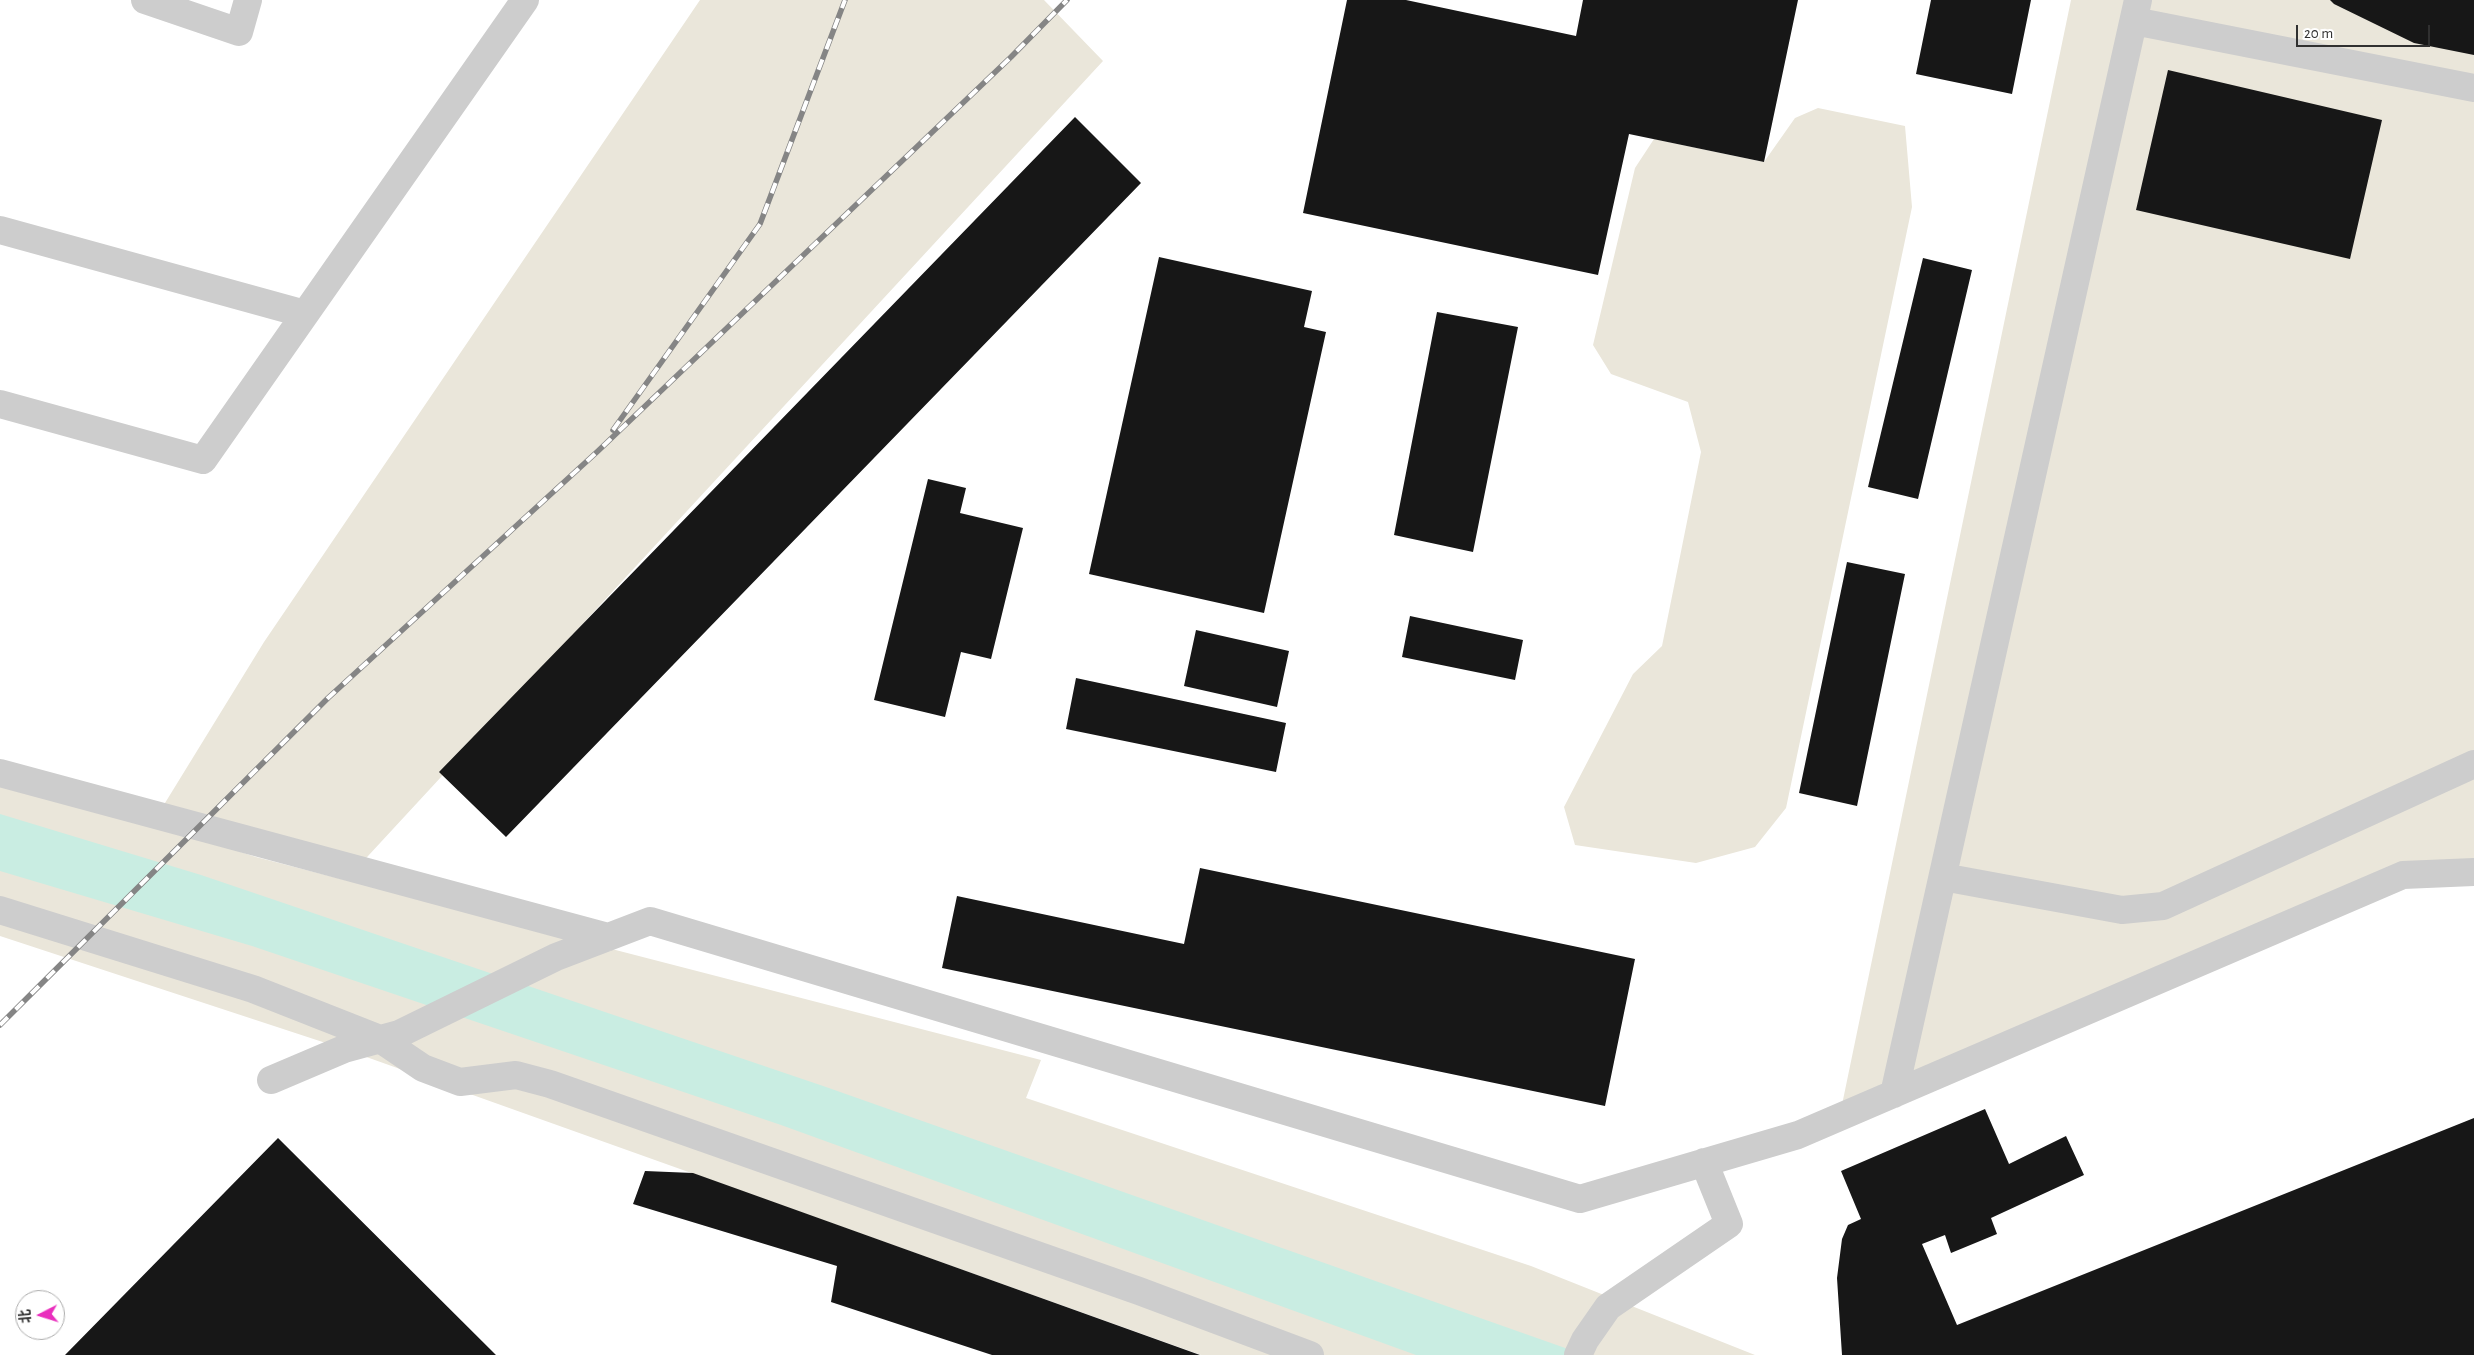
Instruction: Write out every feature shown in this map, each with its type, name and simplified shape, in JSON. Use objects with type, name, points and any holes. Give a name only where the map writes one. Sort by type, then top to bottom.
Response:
[{"type":"street","points":[[145,0],[239,32],[248,0]]},
{"type":"street","points":[[0,404],[203,460],[525,0]]},
{"type":"street","points":[[1894,1094],[2136,11],[2474,88]]},
{"type":"street","points":[[0,230],[305,314]]},
{"type":"street","points":[[1942,877],[2122,910],[2163,906],[2474,764]]},
{"type":"street","points":[[0,773],[608,937]]},
{"type":"street","points":[[270,1080],[344,1049],[389,1036],[556,957],[650,921],[1580,1199],[1798,1135],[2403,875],[2474,872]]},
{"type":"street","points":[[0,910],[253,989],[389,1036],[424,1068],[460,1082],[516,1075],[550,1084],[1139,1291],[1310,1355]]},
{"type":"street","points":[[1581,1348],[1608,1308],[1729,1224],[1704,1162]]},
{"type":"shaded area","points":[[700,0],[1044,0],[1103,61],[356,869],[157,816],[264,642]]},
{"type":"shaded area","points":[[2071,0],[2474,0],[2474,872],[2403,875],[1838,1124]]},
{"type":"shaded area","points":[[1818,108],[1905,126],[1912,207],[1786,808],[1755,847],[1696,863],[1575,845],[1564,807],[1633,674],[1662,646],[1701,452],[1688,402],[1611,374],[1593,345],[1635,168],[1654,139],[1764,162],[1795,118]]},
{"type":"shaded area","points":[[0,773],[256,857],[1041,1060],[1026,1098],[1531,1266],[1755,1355],[1201,1355],[344,1049],[0,936]]},
{"type":"shaded area","points":[[0,814],[201,875],[826,1087],[1585,1355],[1416,1355],[781,1125],[252,946],[0,871]]},
{"type":"building","points":[[1347,0],[1406,0],[1576,36],[1583,0],[1798,0],[1764,162],[1629,134],[1598,275],[1303,213]]},
{"type":"building","points":[[1931,0],[2031,0],[2012,94],[1916,74]]},
{"type":"building","points":[[2330,0],[2474,0],[2474,55],[2414,43],[2334,4]]},
{"type":"building","points":[[2168,70],[2382,120],[2350,259],[2136,210]]},
{"type":"building","points":[[1075,117],[1141,183],[506,837],[439,772]]},
{"type":"building","points":[[1159,257],[1312,291],[1304,327],[1326,332],[1264,613],[1089,574]]},
{"type":"building","points":[[1923,258],[1972,270],[1918,499],[1868,487]]},
{"type":"building","points":[[1437,312],[1518,327],[1473,552],[1394,535]]},
{"type":"building","points":[[928,479],[966,488],[960,513],[1023,528],[991,659],[961,652],[945,717],[874,700]]},
{"type":"building","points":[[1847,562],[1905,574],[1857,806],[1799,793]]},
{"type":"building","points":[[1410,616],[1523,640],[1515,680],[1402,657]]},
{"type":"building","points":[[1196,630],[1289,651],[1277,707],[1184,686]]},
{"type":"building","points":[[1076,678],[1286,723],[1276,772],[1066,729]]},
{"type":"building","points":[[1200,868],[1635,959],[1605,1106],[942,968],[957,896],[1184,944]]},
{"type":"building","points":[[1985,1109],[2009,1164],[2066,1136],[2084,1175],[1991,1218],[1997,1234],[1951,1253],[1945,1235],[1922,1244],[1957,1325],[2474,1118],[2474,1355],[1842,1355],[1837,1278],[1842,1239],[1848,1225],[1861,1219],[1841,1171]]},
{"type":"building","points":[[278,1138],[496,1355],[65,1355]]},
{"type":"building","points":[[645,1171],[693,1173],[1200,1355],[992,1355],[831,1302],[837,1266],[633,1204]]},
{"type":"railway","points":[[613,430],[760,224],[845,0]]},
{"type":"railway","points":[[0,1025],[328,698],[598,451],[1011,57],[1067,0]]}]
